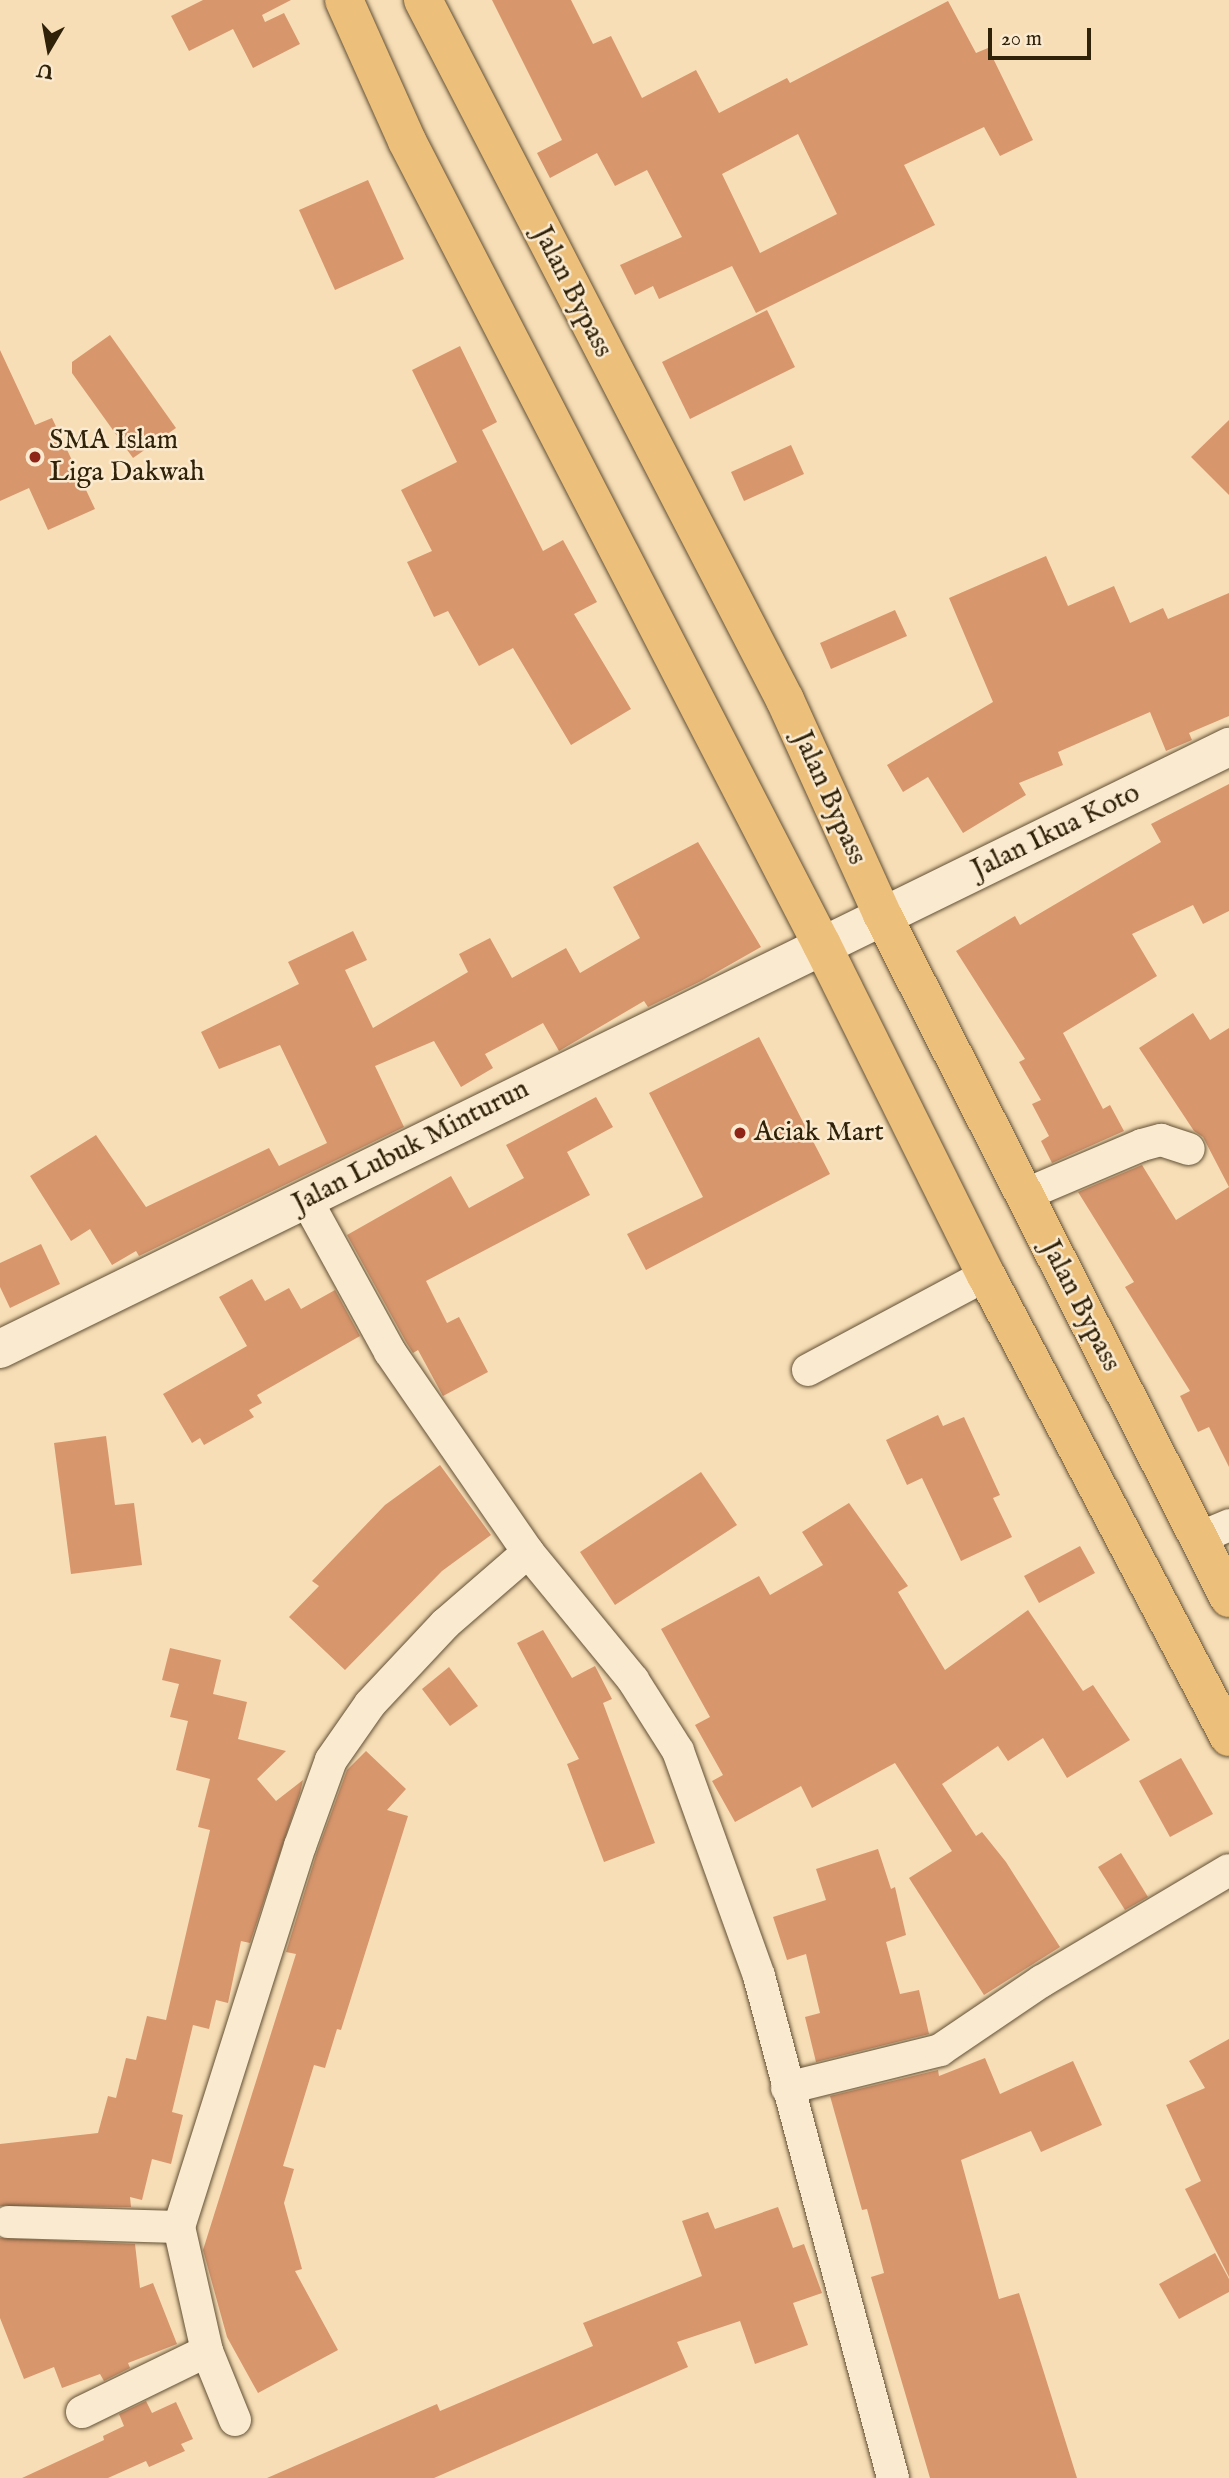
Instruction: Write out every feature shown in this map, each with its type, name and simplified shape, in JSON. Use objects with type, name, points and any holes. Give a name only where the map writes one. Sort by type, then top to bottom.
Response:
[{"type":"highway","name":"Jalan Bypass","points":[[424,0],[785,700],[882,914],[1024,1195],[1214,1531],[1229,1598]]},
{"type":"highway","points":[[349,2],[407,141],[822,945],[986,1275],[1222,1722]]},
{"type":"street","name":"Jalan Ikua Koto","points":[[822,945],[882,914],[1228,752]]},
{"type":"street","name":"Jalan Lubuk Minturun","points":[[0,1349],[307,1201],[822,945]]},
{"type":"street","points":[[1024,1195],[1142,1145],[1161,1140],[1189,1149]]},
{"type":"street","points":[[307,1201],[390,1352],[528,1552],[633,1680],[678,1751],[759,1976],[893,2478]]},
{"type":"street","points":[[808,1370],[986,1275]]},
{"type":"street","points":[[235,2420],[206,2351],[178,2227],[331,1760],[370,1704],[445,1624],[528,1552]]},
{"type":"street","points":[[787,2088],[940,2050],[1042,1981],[1229,1870]]},
{"type":"street","points":[[8,2222],[178,2227]]},
{"type":"street","points":[[82,2412],[206,2351]]},
{"type":"building","points":[[203,0],[291,0],[262,15],[265,22],[284,13],[300,44],[253,68],[233,29],[189,51],[171,16]]},
{"type":"building","points":[[492,0],[571,0],[593,44],[611,36],[642,98],[696,70],[719,113],[787,78],[790,83],[948,1],[976,53],[988,48],[1033,140],[1000,156],[984,127],[904,165],[935,225],[756,313],[732,266],[659,299],[653,286],[635,295],[620,265],[682,237],[647,170],[615,186],[597,153],[550,178],[537,153],[562,140]],"holes":[[[798,134],[837,214],[760,253],[722,174]]]},
{"type":"building","points":[[368,180],[404,259],[335,290],[299,210]]},
{"type":"building","points":[[767,310],[795,367],[690,419],[662,362]]},
{"type":"building","points":[[110,335],[176,428],[133,458],[72,373],[72,362]]},
{"type":"building","points":[[460,346],[497,422],[482,430],[543,551],[563,540],[597,602],[574,614],[631,709],[571,745],[513,648],[479,666],[448,611],[434,617],[407,562],[432,551],[401,490],[457,462],[412,370]]},
{"type":"building","name":"SMA Islam Liga Dakwah","points":[[0,350],[35,425],[52,418],[95,509],[48,530],[29,488],[0,501]]},
{"type":"building","points":[[1229,420],[1229,495],[1191,457]]},
{"type":"building","points":[[791,445],[804,474],[744,501],[731,472]]},
{"type":"building","points":[[1046,556],[1068,606],[1114,586],[1130,623],[1163,608],[1168,619],[1229,593],[1229,716],[1189,733],[1192,740],[1166,751],[1150,712],[1058,752],[1063,765],[1019,783],[1026,795],[963,833],[928,777],[903,792],[887,765],[993,702],[949,598]]},
{"type":"building","points":[[895,610],[907,636],[831,669],[820,643]]},
{"type":"building","points":[[1229,784],[1229,911],[1203,924],[1193,905],[1132,934],[1157,976],[1063,1033],[1103,1109],[1110,1105],[1124,1131],[1052,1163],[1041,1141],[1049,1136],[1032,1104],[1041,1100],[1019,1062],[1025,1059],[956,951],[1015,916],[1020,925],[1161,842],[1151,824]]},
{"type":"building","points":[[698,842],[761,947],[701,981],[648,1007],[644,1001],[559,1051],[543,1023],[485,1054],[493,1068],[461,1087],[434,1041],[375,1066],[404,1127],[139,1256],[136,1251],[112,1265],[90,1229],[71,1241],[30,1176],[96,1135],[146,1207],[269,1148],[279,1166],[327,1143],[280,1045],[219,1069],[201,1032],[299,984],[288,962],[353,931],[367,960],[345,970],[373,1028],[468,972],[459,954],[490,938],[512,978],[566,948],[580,973],[640,938],[613,887]]},
{"type":"building","points":[[1193,1013],[1210,1040],[1229,1028],[1229,1187],[1203,1137],[1194,1131],[1139,1048]]},
{"type":"building","name":"Aciak Mart","points":[[759,1037],[830,1174],[646,1270],[627,1234],[703,1197],[649,1093]]},
{"type":"building","points":[[596,1097],[613,1127],[567,1152],[590,1195],[426,1281],[447,1323],[459,1317],[488,1372],[443,1396],[418,1350],[413,1353],[406,1342],[347,1235],[451,1176],[469,1208],[524,1178],[506,1145]]},
{"type":"building","points":[[1142,1165],[1176,1220],[1229,1187],[1229,1467],[1209,1427],[1198,1432],[1180,1396],[1190,1391],[1125,1287],[1134,1282],[1078,1192]]},
{"type":"building","points":[[41,1244],[60,1284],[10,1308],[0,1287],[0,1263]]},
{"type":"building","points":[[252,1279],[265,1301],[289,1288],[301,1309],[335,1290],[360,1336],[257,1395],[262,1403],[249,1410],[254,1417],[204,1445],[200,1438],[192,1443],[163,1394],[247,1346],[219,1297]]},
{"type":"building","points":[[938,1415],[943,1426],[964,1417],[1000,1495],[993,1498],[1012,1537],[961,1561],[922,1478],[907,1485],[886,1440]]},
{"type":"building","points":[[106,1436],[115,1505],[134,1503],[142,1565],[71,1574],[54,1443]]},
{"type":"building","points":[[440,1465],[491,1535],[442,1571],[345,1670],[289,1617],[319,1586],[312,1581],[385,1505]]},
{"type":"building","points":[[701,1472],[737,1525],[615,1605],[580,1552]]},
{"type":"building","points":[[849,1503],[908,1586],[898,1592],[945,1670],[1028,1610],[1083,1691],[1093,1685],[1130,1740],[1067,1778],[1043,1738],[1008,1761],[998,1746],[942,1784],[976,1836],[982,1832],[1006,1862],[1060,1947],[984,1995],[909,1878],[952,1851],[895,1763],[812,1808],[801,1786],[735,1822],[712,1781],[723,1775],[695,1725],[710,1717],[661,1629],[759,1576],[770,1595],[823,1565],[802,1532]]},
{"type":"building","points":[[1080,1546],[1095,1573],[1039,1603],[1024,1576]]},
{"type":"building","points":[[543,1630],[572,1678],[595,1666],[612,1699],[603,1703],[655,1843],[604,1862],[567,1764],[579,1759],[517,1643]]},
{"type":"building","points":[[170,1648],[221,1660],[213,1694],[247,1702],[238,1739],[286,1751],[257,1779],[276,1801],[303,1780],[300,1793],[250,1943],[241,1941],[228,2003],[216,2000],[209,2029],[193,2025],[172,2112],[183,2115],[171,2164],[152,2159],[142,2200],[130,2197],[131,2207],[0,2206],[0,2144],[98,2133],[108,2096],[116,2098],[126,2058],[136,2060],[147,2016],[166,2020],[210,1830],[198,1827],[210,1779],[176,1770],[188,1721],[170,1717],[179,1684],[162,1680]]},
{"type":"building","points":[[449,1667],[478,1706],[450,1726],[422,1689]]},
{"type":"building","points":[[366,1751],[406,1789],[387,1810],[408,1816],[341,2030],[337,2029],[325,2068],[314,2065],[283,2166],[294,2169],[284,2203],[302,2269],[295,2271],[338,2350],[258,2393],[227,2337],[203,2250],[296,1954],[286,1952],[317,1852],[347,1770]]},
{"type":"building","points":[[1181,1758],[1213,1814],[1170,1837],[1139,1781]]},
{"type":"building","points":[[878,1849],[891,1889],[895,1887],[906,1935],[886,1942],[900,1994],[919,1990],[929,2034],[816,2062],[805,2017],[820,2013],[806,1954],[787,1960],[773,1917],[826,1900],[816,1869]]},
{"type":"building","points":[[1121,1853],[1148,1897],[1125,1910],[1098,1867]]},
{"type":"building","points":[[1229,2039],[1229,2277],[1185,2189],[1201,2181],[1166,2105],[1205,2088],[1189,2061]]},
{"type":"building","points":[[985,2058],[1000,2094],[1073,2061],[1102,2125],[1041,2152],[1031,2131],[961,2160],[999,2299],[1019,2293],[1077,2478],[930,2478],[871,2277],[884,2273],[867,2209],[862,2210],[830,2096],[938,2070],[939,2076]]},
{"type":"building","points":[[778,2207],[793,2248],[804,2244],[822,2293],[793,2303],[808,2345],[755,2364],[740,2321],[677,2342],[688,2367],[434,2478],[267,2478],[437,2404],[440,2411],[593,2346],[583,2323],[702,2276],[682,2221],[708,2212],[715,2229]]},
{"type":"building","points":[[0,2238],[135,2244],[140,2288],[153,2283],[177,2344],[128,2363],[130,2368],[104,2381],[100,2374],[62,2388],[54,2367],[24,2379],[0,2318]]},
{"type":"building","points":[[1215,2253],[1229,2279],[1229,2292],[1179,2319],[1159,2284]]},
{"type":"building","points":[[146,2401],[152,2413],[176,2402],[193,2439],[181,2444],[185,2451],[149,2467],[146,2461],[108,2478],[22,2478],[104,2440],[103,2436],[124,2426],[119,2414]]},
{"type":"place","name":"SMA Islam Liga Dakwah","points":[[35,457]]},
{"type":"place","name":"Aciak Mart","points":[[740,1133]]}]
